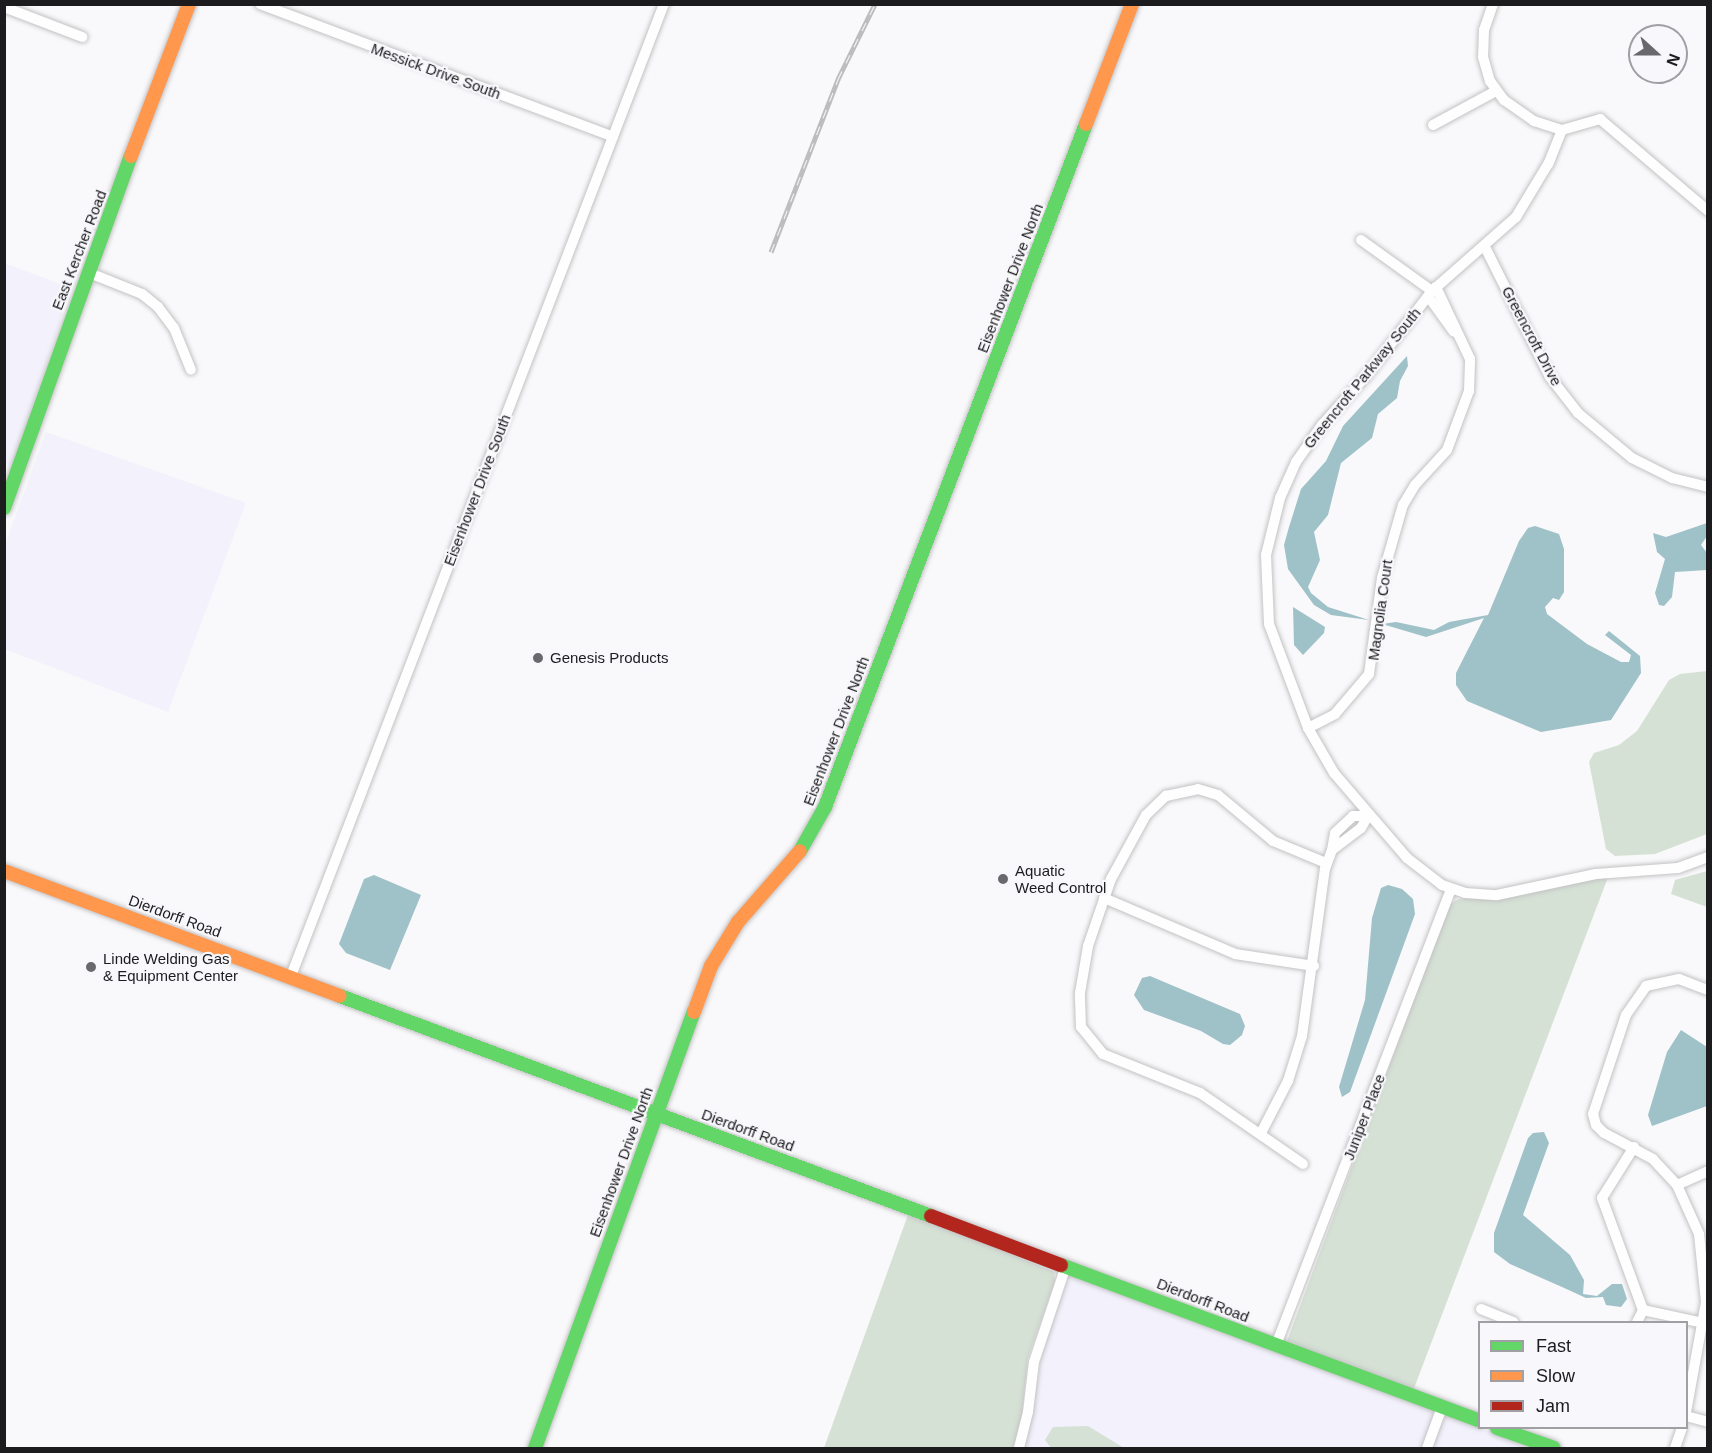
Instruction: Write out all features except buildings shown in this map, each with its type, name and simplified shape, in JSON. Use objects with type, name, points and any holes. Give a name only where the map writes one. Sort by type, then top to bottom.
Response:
[{"type":"street","name":"East Kercher Road","points":[[4,508],[87,272],[189,4]]},
{"type":"street","name":"Messick Drive South","points":[[260,4],[613,137]]},
{"type":"street","name":"Eisenhower Drive South","points":[[291,976],[664,4]]},
{"type":"street","name":"Eisenhower Drive North","points":[[535,1449],[656,1114],[723,942],[800,851],[825,807],[1132,4]]},
{"type":"street","points":[[1493,4],[1483,42],[1486,71],[1496,91],[1523,115],[1562,130],[1600,119],[1707,211]]},
{"type":"street","points":[[4,7],[82,37]]},
{"type":"street","points":[[1433,125],[1496,91]]},
{"type":"street","points":[[1485,247],[1526,202],[1562,130]]},
{"type":"street","points":[[1361,240],[1432,291]]},
{"type":"street","name":"Greencroft Parkway South","points":[[1485,247],[1432,291],[1307,445],[1287,481],[1275,515],[1266,555],[1267,615],[1307,725],[1334,773],[1368,816],[1415,866],[1451,889],[1497,895],[1610,872],[1678,868],[1707,857]]},
{"type":"street","name":"Greencroft Drive","points":[[1485,247],[1550,377],[1578,413],[1632,458],[1672,478],[1707,487]]},
{"type":"street","points":[[87,272],[127,287],[158,307],[174,328],[191,370]]},
{"type":"street","name":"Magnolia Court","points":[[1307,725],[1342,705],[1369,674],[1374,628],[1386,560],[1403,505],[1415,485],[1447,450],[1466,401],[1472,373],[1465,348],[1432,291]]},
{"type":"street","points":[[1303,1164],[1261,1133],[1190,1088],[1109,1057],[1085,1035],[1079,1008],[1082,978],[1104,898],[1123,854],[1146,815],[1159,801],[1181,791],[1198,789],[1218,795],[1273,841],[1326,863]]},
{"type":"street","points":[[1261,1133],[1297,1057],[1314,966],[1326,863],[1332,850],[1335,833],[1353,816],[1368,816]]},
{"type":"street","name":"Dierdorff Road","points":[[4,871],[291,976],[1478,1421]]},
{"type":"street","name":"Juniper Place","points":[[1276,1345],[1451,889]]},
{"type":"street","points":[[1104,898],[1235,954],[1314,966]]},
{"type":"street","points":[[1688,1405],[1706,1323],[1704,1256],[1690,1212],[1677,1185],[1653,1159],[1634,1146],[1604,1133],[1593,1114],[1626,1015],[1646,986],[1661,980],[1679,979],[1707,990]]},
{"type":"street","points":[[1634,1146],[1602,1198],[1643,1310],[1638,1321]]},
{"type":"street","points":[[1677,1185],[1707,1171]]},
{"type":"street","points":[[1019,1449],[1028,1412],[1034,1362],[1066,1266]]},
{"type":"street","points":[[1481,1309],[1508,1321]]},
{"type":"street","points":[[1643,1310],[1706,1323]]},
{"type":"street","points":[[1427,1449],[1442,1407]]},
{"type":"street","points":[[1688,1415],[1707,1422]]},
{"type":"street","points":[[1500,1429],[1554,1449]]},
{"type":"street","points":[[1677,1447],[1682,1429]]},
{"type":"shaded area","points":[[4,263],[71,288],[13,467],[4,463]]},
{"type":"shaded area","points":[[46,432],[246,503],[168,712],[5,649],[5,545]]},
{"type":"shaded area","points":[[1707,671],[1707,834],[1655,854],[1615,856],[1606,849],[1589,762],[1594,753],[1619,745],[1637,731],[1669,680],[1680,674]]},
{"type":"shaded area","points":[[1707,871],[1707,907],[1671,894],[1675,880]]},
{"type":"shaded area","points":[[1610,872],[1413,1391],[1287,1341],[1449,906],[1456,900],[1479,895]]},
{"type":"shaded area","points":[[909,1212],[1054,1272],[1055,1281],[1028,1358],[1022,1415],[1013,1448],[824,1448]]},
{"type":"shaded area","points":[[1075,1277],[1478,1429],[1540,1448],[1026,1448],[1043,1347],[1066,1284]]},
{"type":"shaded area","points":[[1088,1426],[1124,1448],[1051,1448],[1045,1440],[1053,1427]]},
{"type":"water","points":[[1407,356],[1408,366],[1400,381],[1397,398],[1378,414],[1372,438],[1341,463],[1328,515],[1314,532],[1320,560],[1308,587],[1311,593],[1328,607],[1369,620],[1331,615],[1314,605],[1288,569],[1284,545],[1289,527],[1301,489],[1326,461],[1343,426]]},
{"type":"water","points":[[1707,523],[1707,536],[1701,545],[1707,553],[1707,570],[1675,572],[1672,597],[1664,606],[1659,605],[1655,593],[1665,559],[1657,552],[1653,533],[1666,537]]},
{"type":"water","points":[[1535,526],[1559,534],[1564,549],[1564,592],[1559,600],[1553,598],[1545,607],[1547,614],[1587,644],[1621,662],[1629,662],[1631,655],[1605,635],[1609,631],[1640,656],[1641,673],[1611,720],[1541,732],[1467,701],[1456,685],[1456,673],[1484,618],[1426,637],[1382,624],[1396,622],[1434,630],[1449,622],[1488,615],[1519,541],[1528,528]]},
{"type":"water","points":[[1293,607],[1325,627],[1324,633],[1303,655],[1294,645]]},
{"type":"water","points":[[374,875],[421,895],[390,970],[346,953],[339,944],[364,879]]},
{"type":"water","points":[[1388,885],[1402,889],[1413,899],[1415,914],[1350,1092],[1342,1097],[1339,1087],[1365,1000],[1372,918],[1381,888]]},
{"type":"water","points":[[1150,976],[1240,1014],[1245,1026],[1242,1035],[1230,1045],[1223,1044],[1201,1031],[1144,1010],[1134,995],[1142,978]]},
{"type":"water","points":[[1681,1030],[1707,1047],[1707,1106],[1652,1126],[1648,1115],[1667,1052]]},
{"type":"water","points":[[1544,1132],[1549,1143],[1523,1215],[1570,1255],[1584,1280],[1583,1294],[1597,1296],[1612,1284],[1622,1284],[1627,1299],[1621,1307],[1606,1305],[1603,1297],[1586,1298],[1510,1264],[1494,1252],[1494,1233],[1528,1138],[1533,1133]]},
{"type":"railway","points":[[771,252],[838,79],[875,4]]},
{"type":"traffic: fast","points":[[800,851],[825,807],[1086,124]]},
{"type":"traffic: fast","points":[[4,508],[131,156]]},
{"type":"traffic: fast","points":[[340,996],[931,1216]]},
{"type":"traffic: fast","points":[[535,1448],[694,1012]]},
{"type":"traffic: fast","points":[[1061,1265],[1478,1420]]},
{"type":"traffic: fast","points":[[1500,1429],[1554,1448]]},
{"type":"traffic: slow","points":[[131,156],[189,4]]},
{"type":"traffic: slow","points":[[1086,124],[1132,4]]},
{"type":"traffic: slow","points":[[694,1012],[711,966],[738,922],[800,851]]},
{"type":"traffic: slow","points":[[4,871],[340,996]]},
{"type":"traffic: jam","points":[[931,1216],[1061,1265]]},
{"type":"place","name":"Genesis Products","points":[[538,658]]},
{"type":"place","name":"Aquatic Weed Control","points":[[1003,879]]},
{"type":"place","name":"Linde Welding Gas & Equipment Center","points":[[91,967]]}]
